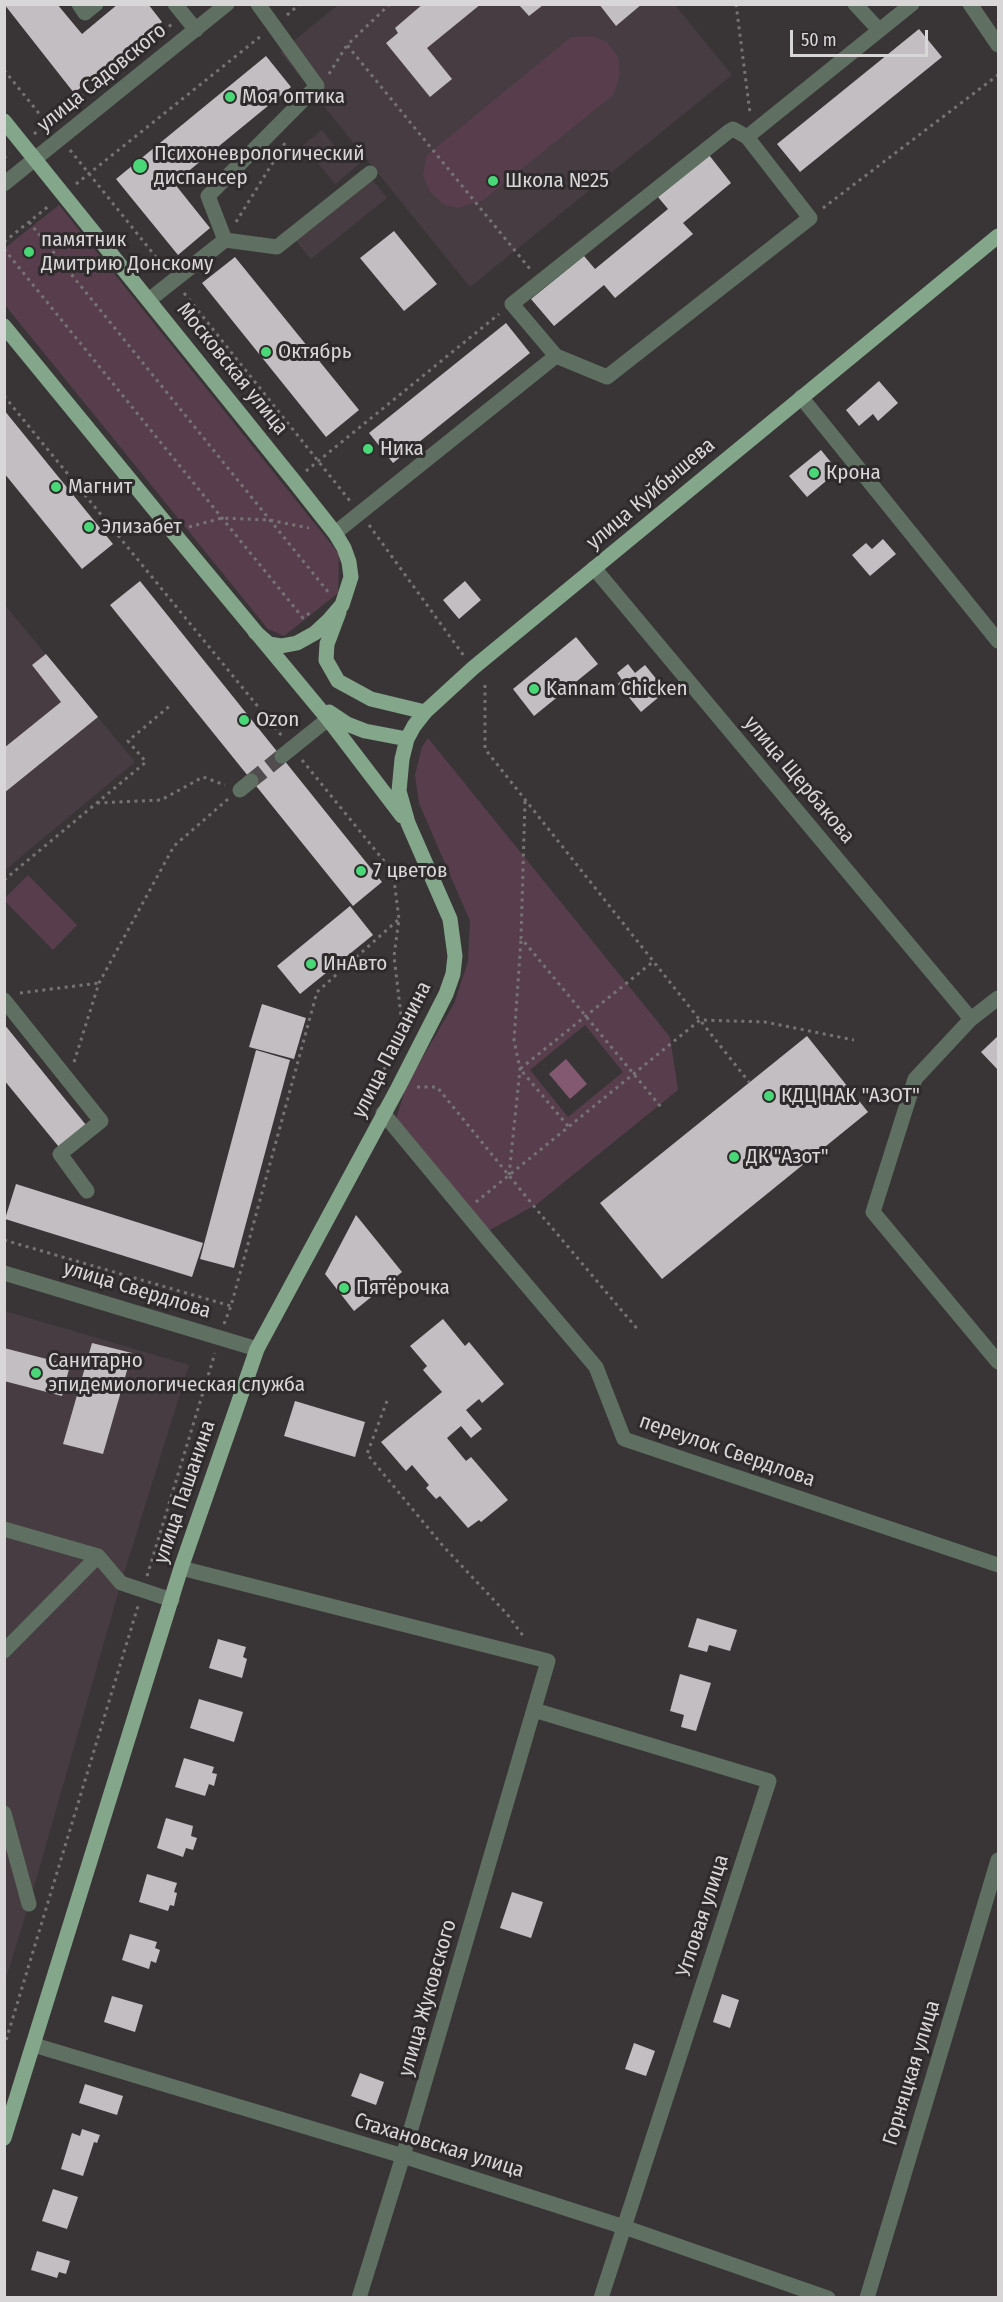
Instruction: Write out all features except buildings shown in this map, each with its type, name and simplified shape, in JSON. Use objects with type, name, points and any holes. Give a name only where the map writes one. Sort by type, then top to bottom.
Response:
[{"type":"main road","name":"Московская улица","points":[[4,121],[335,533],[350,562],[351,577],[336,600],[327,644],[326,660],[338,681],[371,699],[425,712]]},
{"type":"main road","name":"улица Куйбышева","points":[[408,823],[402,804],[399,779],[407,739],[425,712],[473,668],[999,236]]},
{"type":"main road","points":[[4,326],[315,704],[331,717],[364,732],[407,739]]},
{"type":"main road","points":[[255,632],[269,644],[281,646],[297,643],[315,633],[336,600]]},
{"type":"main road","points":[[331,717],[408,823]]},
{"type":"main road","name":"улица Пашанина","points":[[4,2138],[181,1568],[257,1349],[398,1088],[446,994],[455,956],[450,919],[408,823]]},
{"type":"street","points":[[79,4],[86,13],[96,4]]},
{"type":"street","name":"улица Садовского","points":[[4,184],[227,4]]},
{"type":"street","points":[[225,240],[208,196],[316,86],[258,4]]},
{"type":"street","points":[[855,4],[879,30]]},
{"type":"street","points":[[750,135],[912,4]]},
{"type":"street","points":[[970,4],[999,45]]},
{"type":"street","points":[[180,10],[196,30]]},
{"type":"street","points":[[734,129],[750,135],[810,218],[607,377],[555,356],[512,304],[728,132],[734,129]]},
{"type":"street","points":[[148,300],[225,240],[278,246],[370,173]]},
{"type":"street","points":[[335,533],[555,356]]},
{"type":"street","points":[[801,397],[999,641]]},
{"type":"street","name":"улица Щербакова","points":[[594,568],[971,1019]]},
{"type":"street","points":[[287,752],[331,717]]},
{"type":"street","points":[[10,997],[68,1080],[101,1121],[60,1154],[87,1191]]},
{"type":"street","points":[[999,998],[971,1019],[915,1079],[873,1212],[999,1362]]},
{"type":"street","name":"переулок Свердлова","points":[[383,1113],[596,1367],[624,1439],[999,1565]]},
{"type":"street","name":"улица Свердлова","points":[[4,1273],[257,1349]]},
{"type":"street","points":[[4,1529],[98,1556],[121,1583],[172,1600]]},
{"type":"street","points":[[4,1651],[98,1556]]},
{"type":"street","name":"улица Жуковского","points":[[181,1568],[549,1661],[359,2298]]},
{"type":"street","name":"Угловая улица","points":[[534,1710],[769,1781],[601,2298]]},
{"type":"street","points":[[4,1813],[29,1904]]},
{"type":"street","name":"Горняцкая улица","points":[[867,2298],[999,1860]]},
{"type":"street","name":"Стахановская улица","points":[[34,2045],[403,2156],[624,2227],[828,2298]]},
{"type":"path","points":[[4,242],[300,4]]},
{"type":"path","points":[[390,4],[347,45],[540,281]]},
{"type":"path","points":[[736,4],[750,135]]},
{"type":"path","points":[[4,158],[180,10]]},
{"type":"path","points":[[4,69],[361,514],[464,656]]},
{"type":"path","points":[[810,218],[999,75]]},
{"type":"path","points":[[29,222],[336,600]]},
{"type":"path","points":[[4,249],[303,618],[312,610]]},
{"type":"path","points":[[294,481],[512,304]]},
{"type":"path","points":[[4,396],[287,752],[393,872],[399,919],[394,956],[403,1033],[379,1079],[398,1088],[437,1087],[639,1331]]},
{"type":"path","points":[[172,531],[222,518],[269,520],[335,533]]},
{"type":"path","points":[[485,685],[485,749],[749,1082]]},
{"type":"path","points":[[4,880],[146,762],[129,741],[172,705]]},
{"type":"path","points":[[68,1080],[99,983],[174,846],[246,785],[203,777],[161,800],[97,803]]},
{"type":"path","points":[[508,1175],[520,1069],[514,1040],[521,938],[525,799]]},
{"type":"path","points":[[4,2047],[219,1337],[231,1306],[317,992],[399,919]]},
{"type":"path","points":[[521,938],[661,1107]]},
{"type":"path","points":[[520,1069],[654,961]]},
{"type":"path","points":[[10,997],[99,983]]},
{"type":"path","points":[[464,1211],[700,1020],[765,1022],[855,1040]]},
{"type":"path","points":[[520,1069],[568,1126]]},
{"type":"path","points":[[4,1240],[231,1306]]},
{"type":"path","points":[[387,1401],[367,1454],[443,1546],[507,1614],[527,1642]]},
{"type":"shaded area","name":"Школа №25","points":[[338,5],[675,5],[732,75],[470,287],[280,52]]},
{"type":"shaded area","points":[[593,36],[607,42],[618,57],[620,74],[613,95],[483,200],[458,208],[443,204],[430,192],[423,175],[426,156],[571,37]]},
{"type":"shaded area","points":[[322,130],[342,155],[353,147],[364,160],[335,184],[303,145]]},
{"type":"shaded area","points":[[372,179],[387,198],[311,259],[296,241]]},
{"type":"shaded area","points":[[59,205],[339,554],[338,593],[284,636],[268,629],[5,305],[5,248]]},
{"type":"shaded area","points":[[4,604],[135,762],[5,870],[4,870]]},
{"type":"shaded area","points":[[428,738],[670,1037],[678,1090],[537,1204],[486,1232],[396,1119],[407,1084],[454,1004],[468,962],[470,921],[419,803],[415,775],[422,747]],"holes":[[[585,1025],[623,1072],[568,1117],[530,1070]]]},
{"type":"shaded area","points":[[28,875],[77,925],[53,950],[5,901],[5,898]]},
{"type":"shaded area","points":[[566,1059],[587,1084],[570,1099],[549,1074]]},
{"type":"shaded area","points":[[5,1311],[189,1365],[121,1583],[5,1981]]},
{"type":"tunnel","points":[[251,781],[282,756]]},
{"type":"place","name":"Моя оптика","points":[[230,97]]},
{"type":"place","name":"Психоневрологический диспансер","points":[[140,166]]},
{"type":"place","name":"Школа №25","points":[[493,181]]},
{"type":"place","name":"памятник Дмитрию Донскому","points":[[29,252]]},
{"type":"place","name":"Октябрь","points":[[266,352]]},
{"type":"place","name":"Ника","points":[[368,449]]},
{"type":"place","name":"Крона","points":[[814,473]]},
{"type":"place","name":"Магнит","points":[[56,487]]},
{"type":"place","name":"Элизабет","points":[[89,527]]},
{"type":"place","name":"Kannam Chicken","points":[[534,689]]},
{"type":"place","name":"Ozon","points":[[244,720]]},
{"type":"place","name":"7 цветов","points":[[361,871]]},
{"type":"place","name":"ИнАвто","points":[[311,964]]},
{"type":"place","name":"КДЦ НАК \"АЗОТ\"","points":[[769,1096]]},
{"type":"place","name":"ДК \"Азот\"","points":[[734,1157]]},
{"type":"place","name":"Пятёрочка","points":[[344,1288]]},
{"type":"place","name":"Санитарно эпидемиологическая служба","points":[[36,1373]]}]
